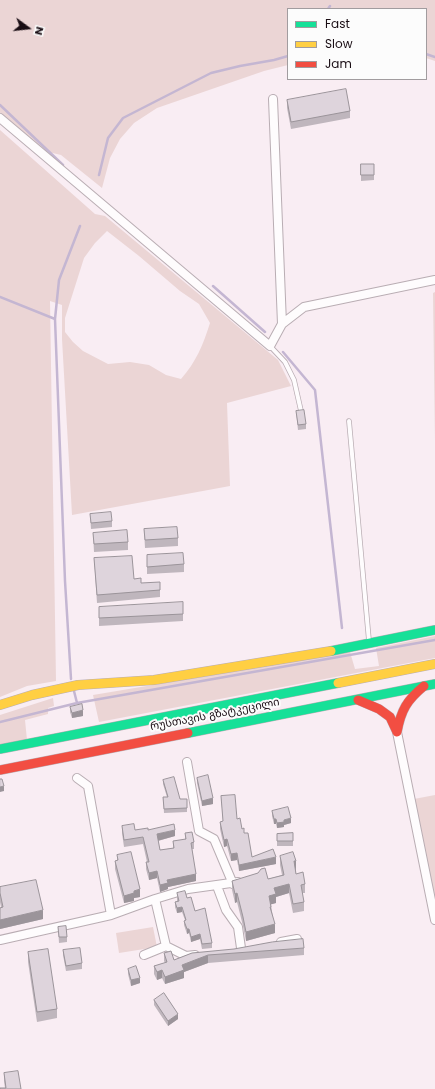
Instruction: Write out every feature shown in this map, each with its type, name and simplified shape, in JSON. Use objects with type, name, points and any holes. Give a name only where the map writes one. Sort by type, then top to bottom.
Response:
[{"type":"main road","points":[[0,705],[32,695],[78,685],[154,680],[308,656],[435,630]]},
{"type":"main road","name":"რუსთავის გზატკეცილი","points":[[0,750],[435,664]]},
{"type":"main road","name":"რუსთავის გზატკეცილი","points":[[0,770],[435,684]]},
{"type":"main road","points":[[397,732],[400,714],[414,694],[424,686]]},
{"type":"main road","points":[[358,700],[379,709],[390,717],[397,732]]},
{"type":"street","points":[[273,99],[282,324]]},
{"type":"street","points":[[0,118],[270,346],[282,324],[304,307],[435,280]]},
{"type":"street","points":[[397,732],[435,920]]},
{"type":"street","points":[[187,762],[200,831],[214,839],[233,884]]},
{"type":"street","points":[[77,778],[88,786],[111,915]]},
{"type":"street","points":[[0,940],[111,915],[188,889],[233,884],[248,879]]},
{"type":"street","points":[[216,886],[226,910],[238,927],[245,948],[233,951]]},
{"type":"street","points":[[155,899],[166,946]]},
{"type":"street","points":[[269,944],[297,939]]},
{"type":"street","points":[[144,955],[166,946],[186,956],[202,954]]},
{"type":"lane","points":[[270,346],[285,362],[294,380],[301,411]]},
{"type":"lane","points":[[349,421],[369,644]]},
{"type":"shaded area","points":[[0,0],[435,0],[435,61],[427,58],[427,8],[287,8],[287,65],[264,71],[157,108],[134,123],[120,139],[110,158],[102,188],[61,155],[44,151],[0,113]]},
{"type":"shaded area","points":[[0,130],[95,214],[105,216],[278,360],[291,386],[227,403],[230,486],[72,515],[62,339],[62,305],[50,301],[56,681],[27,686],[0,697]],"holes":[[[107,231],[180,291],[199,304],[210,323],[205,339],[198,353],[191,366],[181,379],[166,375],[149,365],[130,362],[108,364],[83,351],[65,332],[65,318],[84,258],[95,243]]]},
{"type":"shaded area","points":[[435,292],[435,441],[433,293]]},
{"type":"shaded area","points":[[435,636],[435,658],[99,722],[93,695],[350,652],[355,669],[379,666],[376,648]]},
{"type":"shaded area","points":[[53,698],[54,706],[48,708],[48,714],[25,720],[27,740],[0,745],[0,715]]},
{"type":"shaded area","points":[[435,795],[435,906],[414,799]]},
{"type":"shaded area","points":[[153,927],[157,947],[119,953],[116,933]]},
{"type":"building","points":[[346,89],[350,111],[291,122],[287,100]]},
{"type":"building","points":[[361,164],[374,164],[374,175],[361,175]]},
{"type":"building","points":[[304,410],[306,424],[298,425],[296,411]]},
{"type":"building","points":[[111,512],[112,521],[91,523],[90,514]]},
{"type":"building","points":[[177,527],[178,538],[145,540],[144,529]]},
{"type":"building","points":[[127,530],[128,542],[94,544],[93,533]]},
{"type":"building","points":[[183,553],[184,564],[147,567],[147,555]]},
{"type":"building","points":[[132,556],[134,579],[141,578],[141,583],[160,582],[160,590],[97,595],[94,558]]},
{"type":"building","points":[[183,602],[183,614],[99,618],[99,607]]},
{"type":"building","points":[[82,704],[83,710],[72,713],[70,707]]},
{"type":"building","points":[[208,775],[213,798],[202,801],[197,778]]},
{"type":"building","points":[[174,777],[180,799],[187,799],[187,808],[164,809],[163,797],[168,797],[163,780]]},
{"type":"building","points":[[0,779],[2,779],[4,786],[0,787]]},
{"type":"building","points":[[235,795],[237,819],[240,818],[242,829],[244,828],[244,833],[248,833],[252,857],[273,849],[276,857],[239,865],[237,853],[231,854],[227,839],[224,840],[220,822],[223,821],[221,796]]},
{"type":"building","points":[[288,807],[291,818],[284,820],[284,822],[277,823],[276,819],[274,819],[272,811]]},
{"type":"building","points":[[134,824],[135,830],[148,828],[148,830],[174,824],[175,830],[157,834],[160,850],[174,848],[173,841],[186,839],[185,833],[192,832],[194,842],[191,843],[196,874],[167,880],[168,883],[160,885],[157,871],[149,873],[146,862],[149,862],[143,837],[124,840],[122,826]]},
{"type":"building","points":[[293,833],[293,841],[277,841],[277,834]]},
{"type":"building","points":[[131,852],[140,889],[134,891],[134,893],[124,896],[115,861],[118,860],[117,855]]},
{"type":"building","points":[[293,852],[296,861],[294,861],[296,874],[303,872],[305,884],[301,885],[304,902],[293,904],[289,884],[274,888],[276,894],[269,896],[270,907],[275,924],[246,932],[237,893],[235,894],[232,881],[258,873],[261,869],[265,868],[268,879],[284,875],[280,856]]},
{"type":"building","points":[[36,880],[43,910],[0,920],[0,908],[3,907],[0,887]]},
{"type":"building","points":[[185,891],[187,898],[191,897],[195,911],[205,908],[212,943],[202,944],[200,934],[191,937],[189,929],[187,929],[184,921],[186,920],[182,907],[177,908],[175,902],[179,901],[177,893]]},
{"type":"building","points":[[66,926],[67,937],[59,937],[58,927]]},
{"type":"building","points":[[303,939],[304,948],[208,955],[182,965],[184,970],[165,977],[162,970],[157,972],[154,966],[167,962],[164,953],[171,951],[174,960],[192,953],[234,949],[272,942]]},
{"type":"building","points":[[80,948],[82,963],[66,966],[63,950]]},
{"type":"building","points":[[48,949],[57,1009],[37,1012],[28,952]]},
{"type":"building","points":[[136,966],[140,978],[131,980],[128,969]]},
{"type":"building","points":[[164,993],[178,1014],[168,1021],[154,1000]]},
{"type":"building","points":[[18,1071],[21,1089],[0,1089],[6,1088],[4,1073]]},
{"type":"waterway","points":[[427,54],[435,57]]},
{"type":"waterway","points":[[99,175],[108,138],[123,118],[211,73],[287,56]]},
{"type":"waterway","points":[[0,105],[63,165]]},
{"type":"waterway","points":[[71,679],[65,581],[55,319],[59,280],[80,226]]},
{"type":"waterway","points":[[213,286],[265,332]]},
{"type":"waterway","points":[[0,297],[55,319]]},
{"type":"waterway","points":[[283,352],[315,390],[342,628]]},
{"type":"waterway","points":[[0,722],[77,703],[435,640]]},
{"type":"waterway","points":[[74,691],[77,703]]},
{"type":"traffic: fast","points":[[331,651],[435,630]]},
{"type":"traffic: fast","points":[[0,749],[338,683]]},
{"type":"traffic: fast","points":[[188,733],[435,684]]},
{"type":"traffic: slow","points":[[0,705],[32,695],[78,685],[154,680],[331,651]]},
{"type":"traffic: slow","points":[[338,683],[435,664]]},
{"type":"traffic: jam","points":[[358,700],[379,709],[390,717],[397,732],[403,711],[413,696],[424,686]]},
{"type":"traffic: jam","points":[[0,770],[188,733]]}]
